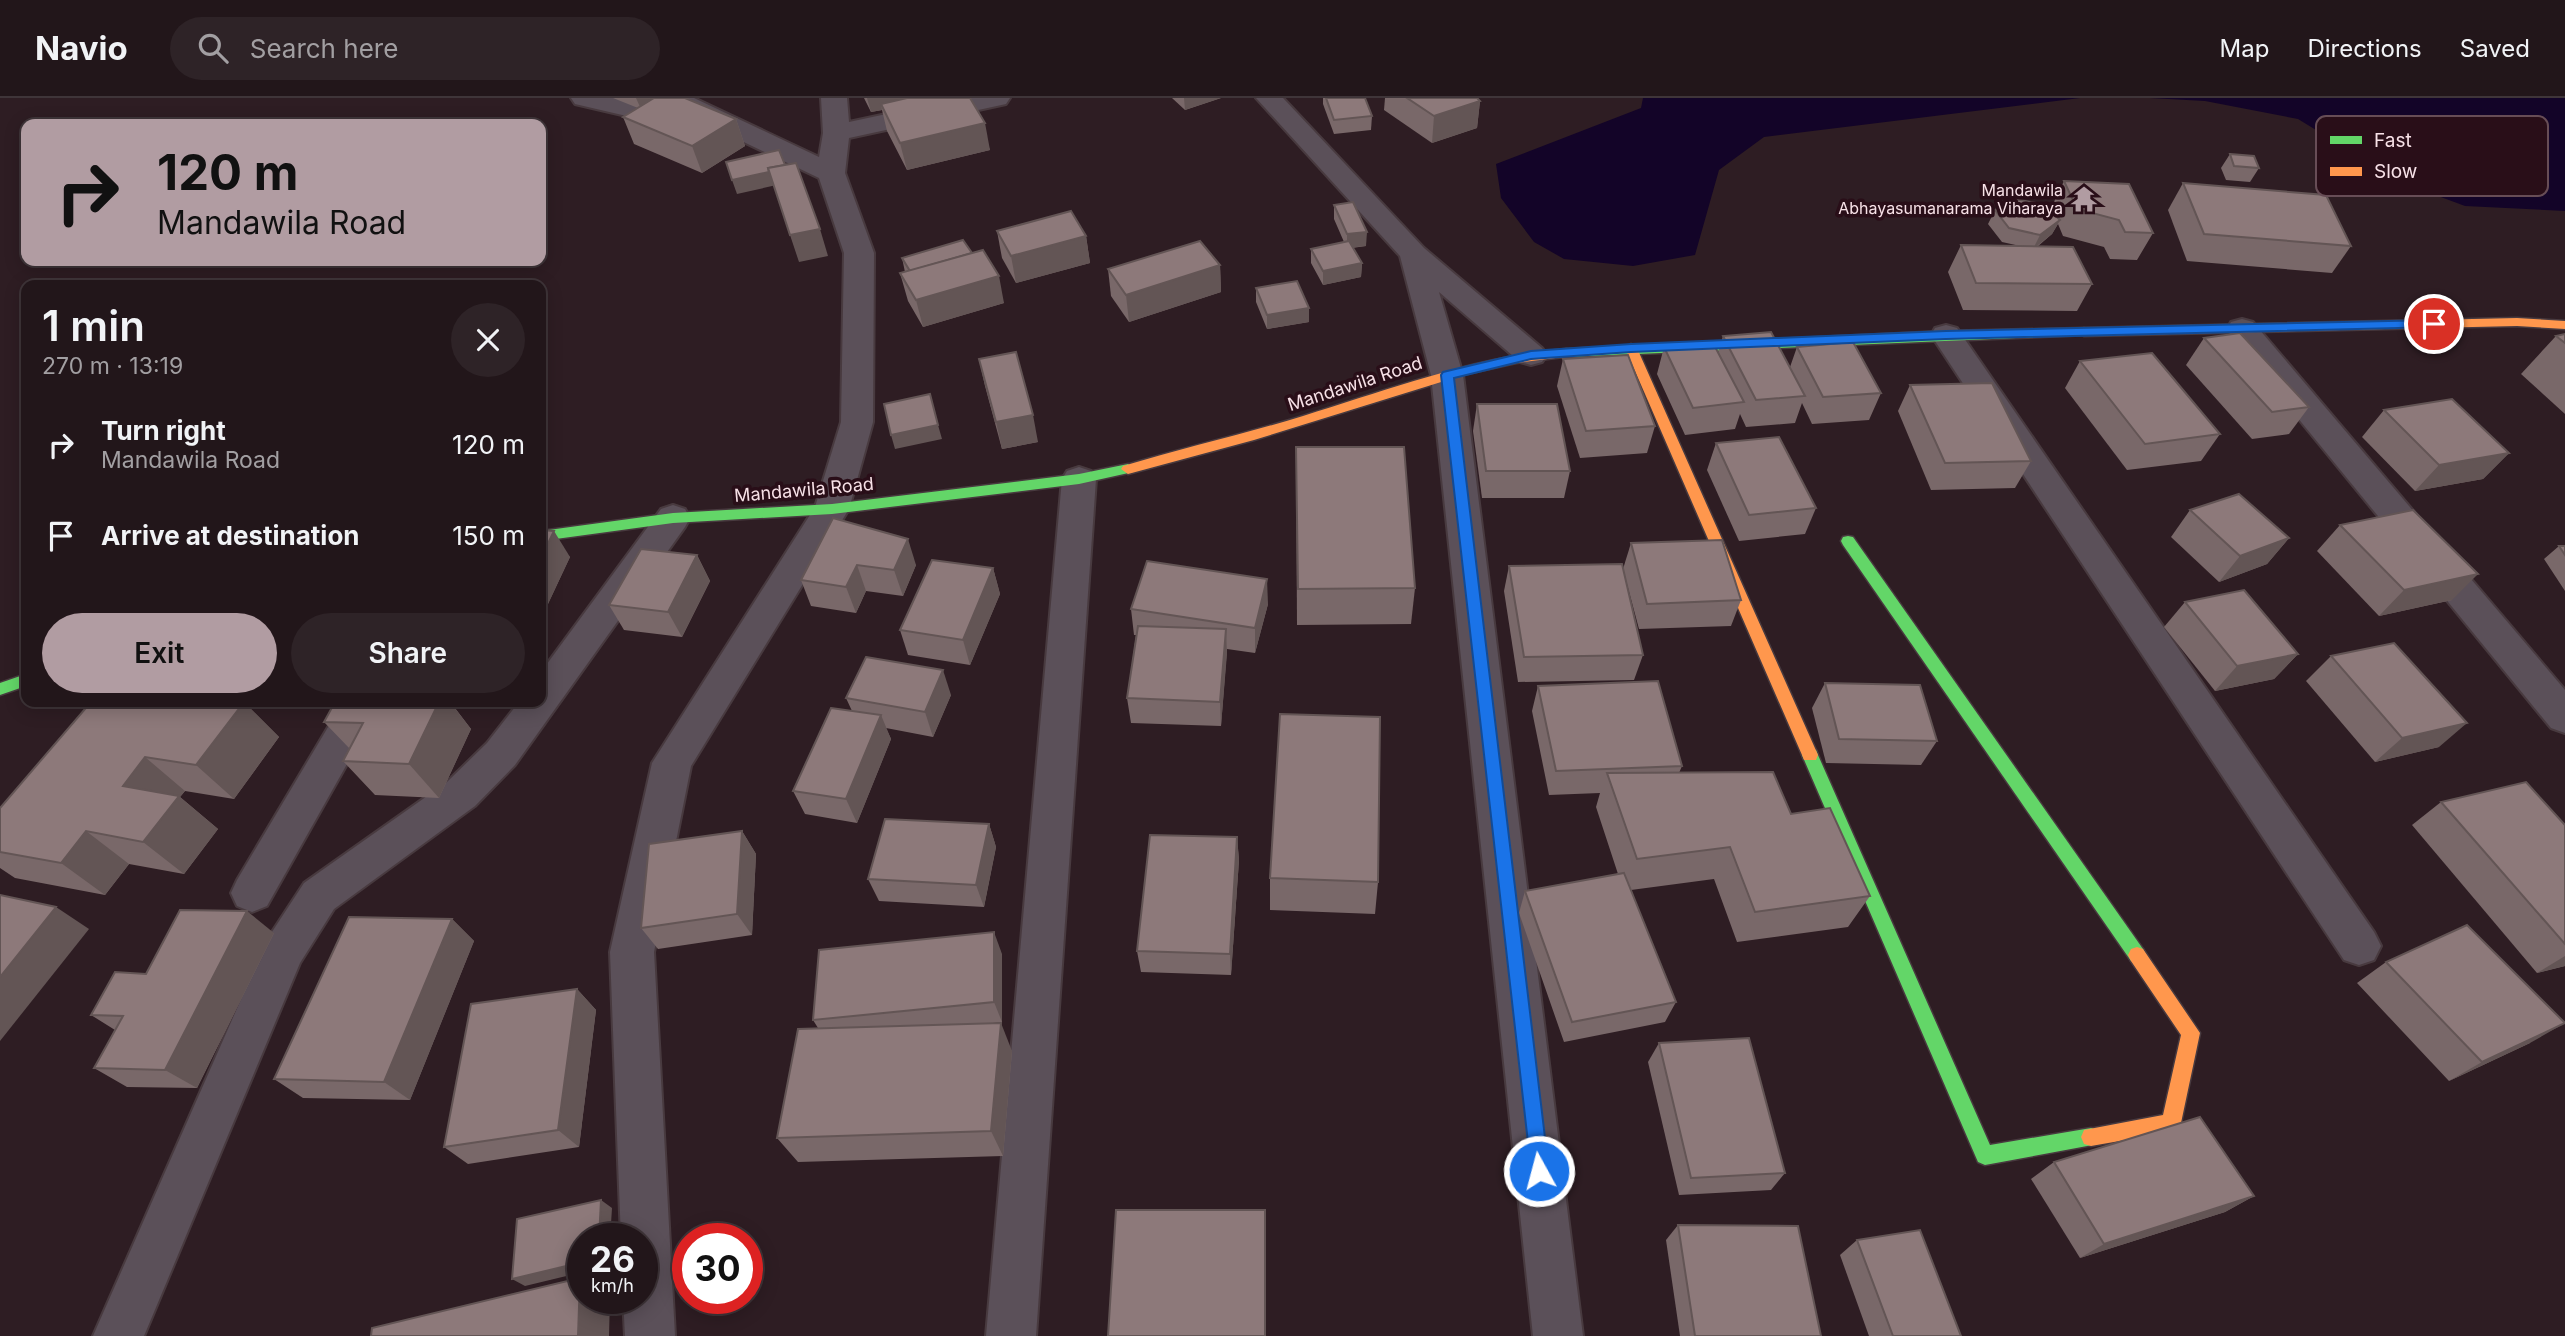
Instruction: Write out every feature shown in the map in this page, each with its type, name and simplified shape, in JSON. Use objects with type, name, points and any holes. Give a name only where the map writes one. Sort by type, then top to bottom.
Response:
[{"type":"main road","name":"Mandawila Road","points":[[546,535],[673,518],[832,509],[1079,479],[1200,453],[1447,375],[1531,355],[1631,348],[1946,335],[2517,322],[2565,325]]},
{"type":"main road","points":[[1631,348],[1985,1155],[2171,1122],[2191,1032],[1848,541]]},
{"type":"main road","points":[[0,689],[21,682]]},
{"type":"street","points":[[584,98],[648,113],[676,99],[831,173]]},
{"type":"street","points":[[650,1336],[632,952],[672,763],[832,509],[857,422],[859,253],[831,173],[836,134],[834,98]]},
{"type":"street","points":[[836,134],[997,98]]},
{"type":"street","points":[[1269,98],[1414,254],[1531,355]]},
{"type":"street","points":[[1414,254],[1447,375],[1558,1336]]},
{"type":"street","points":[[2242,330],[2565,717]]},
{"type":"street","points":[[1946,335],[2359,946]]},
{"type":"street","points":[[1011,1336],[1079,479]]},
{"type":"street","points":[[546,695],[673,518]]},
{"type":"street","points":[[251,893],[360,707]]},
{"type":"street","points":[[118,1336],[283,953],[319,897],[461,794],[501,754],[537,707]]},
{"type":"shaded area","points":[[1643,98],[2080,98],[1764,137],[1719,170],[1695,255],[1633,266],[1564,259],[1534,242],[1501,198],[1496,164],[1641,108]]},
{"type":"shaded area","points":[[2150,98],[2565,98],[2565,211],[2465,206],[2438,196],[2548,196],[2548,116],[2316,116],[2316,130],[2298,119],[2205,101]]},
{"type":"building","points":[[654,98],[685,98],[736,119],[692,146],[623,117]]},
{"type":"building","points":[[907,98],[970,98],[985,123],[900,143],[881,104]]},
{"type":"building","points":[[1326,98],[1365,98],[1372,116],[1334,120]]},
{"type":"building","points":[[1407,98],[1477,98],[1480,101],[1434,116]]},
{"type":"building","points":[[779,150],[785,165],[768,168],[769,172],[732,180],[726,162]]},
{"type":"building","points":[[2230,154],[2254,156],[2259,168],[2234,166]]},
{"type":"building","points":[[796,163],[820,229],[790,235],[768,168]]},
{"type":"building","points":[[2064,181],[2129,184],[2153,233],[2125,232],[2119,220],[2077,209]]},
{"type":"building","points":[[2183,183],[2326,196],[2351,246],[2204,234]]},
{"type":"building","points":[[2013,199],[2043,204],[2060,220],[2040,235],[2009,228],[1995,210]]},
{"type":"building","points":[[1353,202],[1367,232],[1347,234],[1334,205]]},
{"type":"building","points":[[1071,211],[1086,236],[1011,256],[997,231]]},
{"type":"building","points":[[963,240],[972,253],[910,271],[902,258]]},
{"type":"building","points":[[1200,241],[1220,265],[1126,295],[1108,269]]},
{"type":"building","points":[[1349,241],[1362,263],[1323,271],[1311,249]]},
{"type":"building","points":[[1961,245],[2073,247],[2092,284],[1976,283]]},
{"type":"building","points":[[983,250],[999,276],[916,300],[900,273]]},
{"type":"building","points":[[1297,281],[1309,308],[1267,315],[1256,288]]},
{"type":"building","points":[[1771,332],[1805,396],[1756,400],[1723,336]]},
{"type":"building","points":[[2240,333],[2309,407],[2272,412],[2204,338]]},
{"type":"building","points":[[2565,334],[2565,343],[2556,336]]},
{"type":"building","points":[[1712,341],[1744,402],[1693,408],[1664,347]]},
{"type":"building","points":[[1853,342],[1881,393],[1823,397],[1797,347]]},
{"type":"building","points":[[1016,352],[1033,415],[996,422],[979,359]]},
{"type":"building","points":[[2152,353],[2220,434],[2145,444],[2080,361]]},
{"type":"building","points":[[1628,355],[1655,426],[1586,431],[1563,359]]},
{"type":"building","points":[[1992,383],[2031,461],[1945,463],[1910,385]]},
{"type":"building","points":[[930,394],[938,425],[891,435],[884,404]]},
{"type":"building","points":[[2452,399],[2509,453],[2439,465],[2384,410]]},
{"type":"building","points":[[1477,404],[1557,404],[1570,471],[1486,471]]},
{"type":"building","points":[[1779,437],[1816,508],[1749,515],[1716,443]]},
{"type":"building","points":[[1296,447],[1404,447],[1415,588],[1298,589]]},
{"type":"building","points":[[2239,494],[2289,538],[2240,556],[2190,510]]},
{"type":"building","points":[[2413,510],[2478,574],[2404,590],[2340,525]]},
{"type":"building","points":[[833,518],[908,539],[894,570],[857,565],[846,587],[801,580]]},
{"type":"building","points":[[546,530],[554,531],[546,548]]},
{"type":"building","points":[[1722,540],[1741,600],[1647,604],[1631,543]]},
{"type":"building","points":[[641,549],[697,555],[668,612],[609,605]]},
{"type":"building","points":[[932,560],[993,568],[963,640],[900,630]]},
{"type":"building","points":[[1147,561],[1267,579],[1255,628],[1131,609]]},
{"type":"building","points":[[1622,564],[1643,655],[1524,657],[1509,566]]},
{"type":"building","points":[[2244,590],[2298,654],[2237,666],[2185,602]]},
{"type":"building","points":[[1138,626],[1226,629],[1220,702],[1127,698]]},
{"type":"building","points":[[2394,643],[2467,723],[2402,738],[2331,656]]},
{"type":"building","points":[[866,657],[943,670],[925,712],[846,698]]},
{"type":"building","points":[[1658,681],[1682,766],[1556,771],[1538,686]]},
{"type":"building","points":[[1825,683],[1920,685],[1937,741],[1839,739]]},
{"type":"building","points":[[87,707],[240,707],[196,765],[145,757],[123,786],[179,796],[143,842],[86,831],[61,863],[0,852],[0,808]]},
{"type":"building","points":[[332,707],[437,707],[409,764],[343,761],[363,723],[324,722]]},
{"type":"building","points":[[831,708],[881,715],[846,799],[793,791]]},
{"type":"building","points":[[1280,714],[1380,717],[1378,882],[1270,878]]},
{"type":"building","points":[[1773,772],[1791,814],[1830,808],[1870,896],[1755,912],[1730,847],[1637,859],[1607,773]]},
{"type":"building","points":[[2526,782],[2565,825],[2565,944],[2441,802]]},
{"type":"building","points":[[885,819],[989,824],[976,885],[868,879]]},
{"type":"building","points":[[742,831],[737,914],[641,928],[649,844]]},
{"type":"building","points":[[1150,835],[1237,837],[1230,954],[1137,951]]},
{"type":"building","points":[[1624,873],[1676,1002],[1572,1022],[1525,891]]},
{"type":"building","points":[[0,895],[56,907],[0,977]]},
{"type":"building","points":[[180,910],[247,911],[165,1070],[94,1068],[123,1016],[91,1015],[115,972],[146,974]]},
{"type":"building","points":[[349,917],[452,919],[384,1082],[274,1079]]},
{"type":"building","points":[[2467,925],[2565,1023],[2482,1062],[2386,962]]},
{"type":"building","points":[[994,932],[994,1002],[813,1020],[819,950]]},
{"type":"building","points":[[577,989],[558,1130],[444,1147],[471,1004]]},
{"type":"building","points":[[1001,1023],[991,1131],[777,1138],[798,1029]]},
{"type":"building","points":[[1749,1038],[1785,1173],[1691,1178],[1659,1043]]},
{"type":"building","points":[[2200,1117],[2254,1196],[2104,1244],[2054,1162]]},
{"type":"building","points":[[601,1200],[600,1223],[567,1223],[567,1266],[512,1279],[517,1219]]},
{"type":"building","points":[[1116,1210],[1265,1210],[1265,1336],[1108,1336]]},
{"type":"building","points":[[1678,1225],[1798,1226],[1821,1336],[1695,1336]]},
{"type":"building","points":[[1920,1230],[1961,1336],[1893,1336],[1857,1240]]},
{"type":"building","points":[[567,1281],[567,1314],[579,1314],[578,1336],[371,1336],[372,1328]]},
{"type":"traffic: fast","points":[[1566,353],[1946,335],[2084,332]]},
{"type":"traffic: fast","points":[[546,535],[673,518],[832,509],[1079,479],[1128,469]]},
{"type":"traffic: fast","points":[[1848,541],[2137,955]]},
{"type":"traffic: fast","points":[[0,689],[21,682]]},
{"type":"traffic: fast","points":[[1810,755],[1985,1155],[2091,1137]]},
{"type":"traffic: slow","points":[[2084,332],[2517,322],[2565,325]]},
{"type":"traffic: slow","points":[[1631,348],[1810,755]]},
{"type":"traffic: slow","points":[[1128,469],[1249,437],[1466,370],[1516,359],[1566,353]]},
{"type":"traffic: slow","points":[[2091,1137],[2171,1123],[2191,1033],[2137,955]]},
{"type":"place","name":"Mandawila Abhayasumanarama Viharaya","points":[[2084,199]]},
{"type":"route","points":[[1539,1171],[1447,375],[1531,355],[1631,348],[1946,335],[2434,324]]}]
